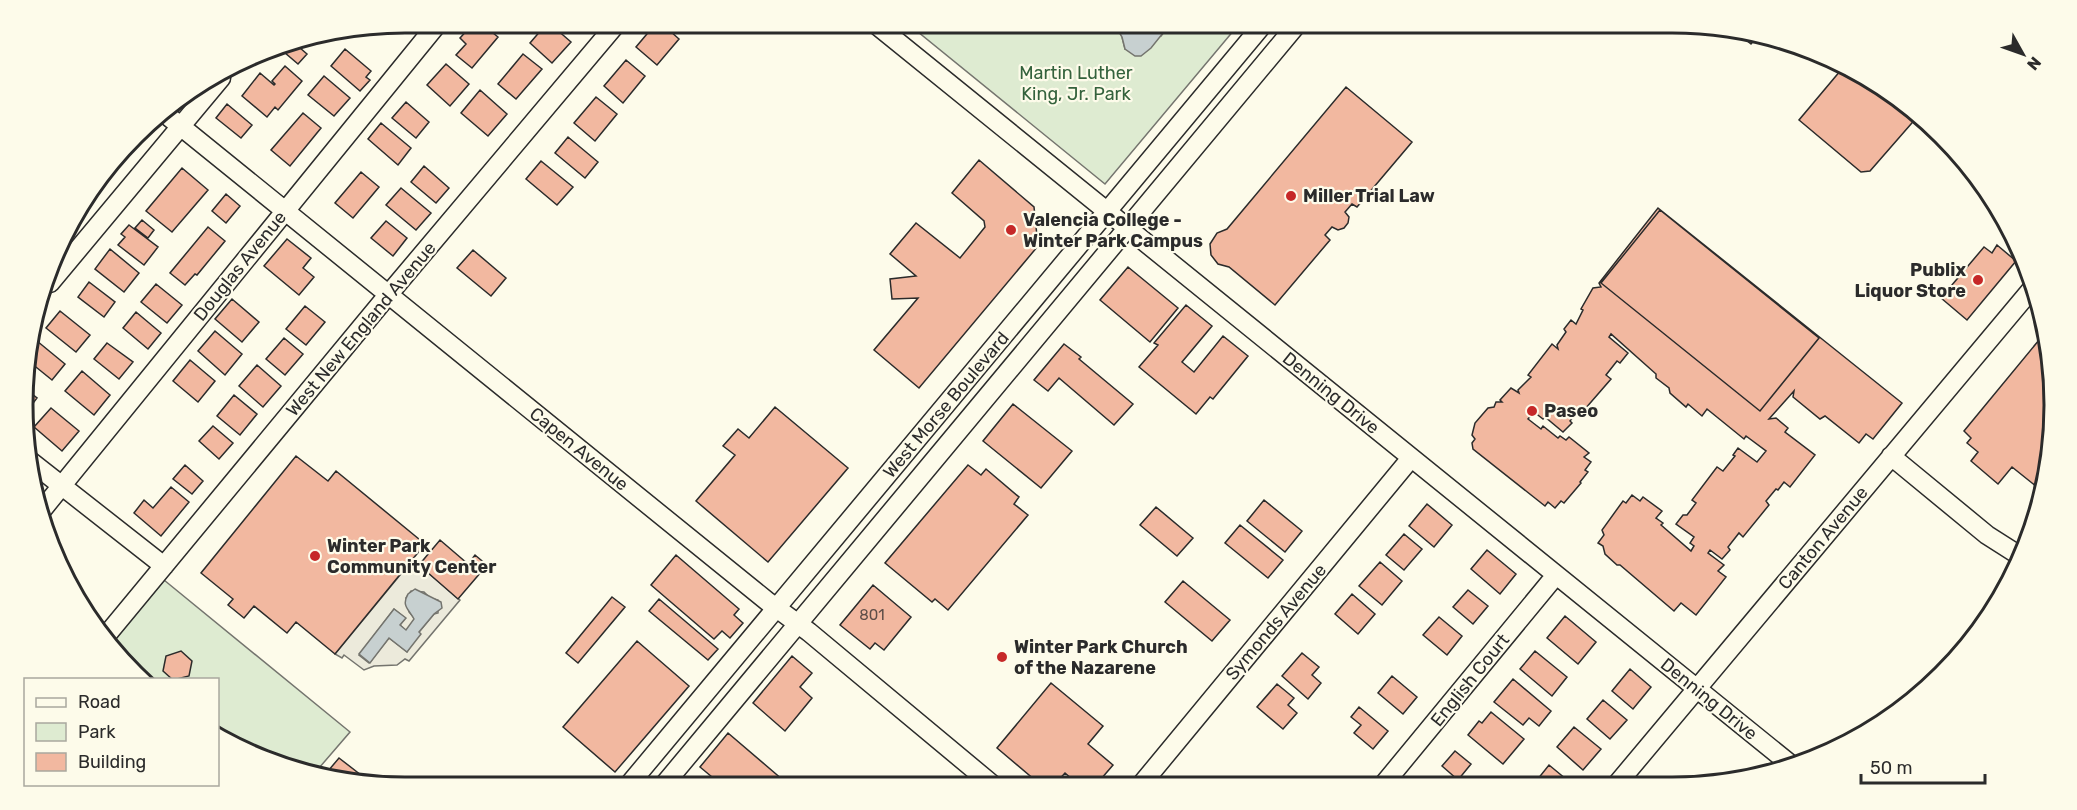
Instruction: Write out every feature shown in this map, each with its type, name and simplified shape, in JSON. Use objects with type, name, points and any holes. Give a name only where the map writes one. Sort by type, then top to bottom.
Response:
[{"type":"street","name":"Douglas Avenue","points":[[47,504],[430,33]]},
{"type":"street","name":"West New England Avenue","points":[[110,631],[609,33]]},
{"type":"street","name":"Denning Drive","points":[[887,33],[1784,759]]},
{"type":"street","name":"West Morse Boulevard","points":[[635,777],[1256,33]]},
{"type":"street","name":"West Morse Boulevard","points":[[670,777],[1290,33]]},
{"type":"street","points":[[57,275],[215,86]]},
{"type":"street","name":"Capen Avenue","points":[[170,117],[798,624],[983,777]]},
{"type":"street","name":"Canton Avenue","points":[[1623,777],[2027,295]]},
{"type":"street","points":[[1891,456],[1987,535],[2014,552]]},
{"type":"street","name":"Symonds Avenue","points":[[1147,777],[1411,458]]},
{"type":"street","points":[[38,467],[164,566]]},
{"type":"street","name":"English Court","points":[[1390,777],[1556,575]]},
{"type":"green space","name":"Martin Luther King, Jr. Park","points":[[919,33],[1120,33],[1125,49],[1161,36],[1163,33],[1232,33],[1105,184]]},
{"type":"green space","points":[[164,580],[350,732],[320,767],[263,749],[219,727],[219,678],[153,678],[115,638]]},
{"type":"shaded area","points":[[1120,33],[1163,33],[1141,56],[1135,56],[1125,49]]},
{"type":"shaded area","points":[[419,565],[460,600],[409,661],[405,659],[397,665],[374,666],[364,670],[344,655],[342,658],[335,654],[405,569]],"holes":[[[411,591],[424,592],[430,598],[438,600],[438,613],[434,614],[419,632],[407,652],[389,638],[369,663],[359,655],[394,609],[405,618],[400,625],[406,631],[415,619],[409,612],[406,598]]]},
{"type":"shaded area","points":[[415,589],[441,602],[442,608],[419,632],[421,634],[407,652],[389,638],[370,663],[359,654],[394,609],[406,618],[400,625],[406,630],[414,619],[405,602],[408,594]]},
{"type":"building","points":[[465,33],[493,33],[498,37],[472,68],[456,55],[466,44],[460,38]]},
{"type":"building","points":[[539,33],[561,33],[571,42],[552,63],[530,43]]},
{"type":"building","points":[[648,33],[672,33],[679,39],[657,65],[636,47]]},
{"type":"building","points":[[301,48],[307,54],[298,64],[285,53]]},
{"type":"building","points":[[345,49],[371,71],[366,77],[370,80],[360,91],[331,66]]},
{"type":"building","points":[[523,54],[542,69],[516,99],[498,84]]},
{"type":"building","points":[[626,60],[645,76],[623,103],[604,86]]},
{"type":"building","points":[[446,64],[469,84],[450,106],[427,85]]},
{"type":"building","points":[[285,66],[302,81],[278,110],[275,107],[267,117],[242,96],[260,73],[274,85],[272,81]]},
{"type":"building","points":[[1839,72],[1879,96],[1913,122],[1870,171],[1861,172],[1799,120]]},
{"type":"building","points":[[324,76],[350,98],[334,116],[308,95]]},
{"type":"building","points":[[1346,87],[1412,142],[1357,207],[1352,204],[1345,212],[1349,217],[1344,228],[1338,230],[1332,227],[1325,235],[1330,240],[1275,305],[1229,267],[1218,264],[1211,255],[1210,244],[1217,233],[1227,229]]},
{"type":"building","points":[[480,90],[507,114],[488,136],[461,113]]},
{"type":"building","points":[[596,97],[617,114],[595,141],[574,123]]},
{"type":"building","points":[[406,102],[429,122],[416,138],[392,118]]},
{"type":"building","points":[[227,104],[252,125],[241,138],[216,118]]},
{"type":"building","points":[[303,113],[321,128],[290,166],[271,150]]},
{"type":"building","points":[[381,123],[411,148],[398,165],[368,139]]},
{"type":"building","points":[[568,137],[598,162],[585,178],[555,153]]},
{"type":"building","points":[[979,160],[1034,207],[1038,246],[919,388],[874,350],[918,298],[892,299],[890,279],[916,276],[890,254],[916,223],[960,258],[985,227],[984,221],[952,193]]},
{"type":"building","points":[[541,161],[573,187],[557,205],[526,179]]},
{"type":"building","points":[[424,166],[449,188],[436,203],[411,182]]},
{"type":"building","points":[[182,168],[208,190],[172,232],[146,211]]},
{"type":"building","points":[[361,172],[379,187],[353,218],[335,203]]},
{"type":"building","points":[[401,188],[431,213],[416,230],[386,205]]},
{"type":"building","points":[[226,194],[240,206],[226,223],[212,211]]},
{"type":"building","name":"Paseo","points":[[1658,208],[1902,403],[1873,439],[1866,434],[1859,443],[1825,416],[1820,419],[1793,397],[1794,391],[1769,419],[1776,418],[1788,428],[1785,432],[1815,455],[1790,487],[1784,482],[1778,490],[1776,489],[1766,501],[1769,505],[1743,537],[1739,533],[1722,559],[1710,550],[1708,553],[1724,565],[1718,571],[1726,577],[1696,615],[1681,603],[1674,611],[1620,565],[1617,565],[1605,554],[1603,546],[1598,543],[1604,535],[1602,530],[1623,501],[1626,503],[1632,495],[1640,501],[1643,497],[1662,511],[1656,518],[1663,523],[1661,525],[1691,551],[1694,546],[1690,543],[1694,537],[1676,524],[1696,503],[1692,500],[1717,467],[1723,471],[1735,456],[1733,455],[1738,448],[1757,462],[1766,451],[1746,436],[1744,439],[1707,409],[1702,416],[1688,404],[1686,407],[1670,393],[1669,388],[1656,378],[1656,374],[1611,334],[1609,337],[1628,353],[1620,363],[1617,361],[1606,375],[1611,379],[1585,409],[1581,406],[1570,421],[1572,423],[1563,432],[1545,417],[1543,419],[1534,412],[1528,419],[1541,429],[1543,426],[1558,438],[1560,436],[1566,440],[1569,437],[1589,453],[1584,457],[1591,462],[1585,470],[1588,472],[1564,503],[1561,501],[1555,508],[1548,502],[1545,506],[1473,449],[1472,443],[1475,439],[1472,435],[1475,423],[1488,408],[1494,407],[1496,402],[1502,402],[1500,400],[1511,388],[1519,393],[1518,390],[1531,377],[1528,375],[1552,344],[1558,349],[1557,345],[1566,332],[1564,329],[1571,320],[1576,324],[1583,310],[1581,309],[1593,288],[1601,287],[1599,283]]},
{"type":"building","points":[[1660,210],[1819,338],[1760,411],[1601,283]]},
{"type":"building","points":[[142,220],[154,230],[148,238],[135,228]]},
{"type":"building","points":[[386,221],[407,238],[393,256],[371,238]]},
{"type":"building","points":[[129,225],[158,247],[144,265],[118,245],[125,237],[121,234]]},
{"type":"building","points":[[208,227],[225,241],[197,275],[195,274],[185,285],[170,273]]},
{"type":"building","points":[[287,239],[311,258],[303,268],[314,277],[299,295],[264,266]]},
{"type":"building","name":"Publix Liquor Store","points":[[1997,245],[2015,262],[1967,320],[1941,298],[1984,247],[1992,253]]},
{"type":"building","points":[[110,249],[139,273],[124,292],[95,269]]},
{"type":"building","points":[[473,250],[506,278],[491,296],[457,268]]},
{"type":"building","points":[[1128,267],[1178,308],[1150,342],[1100,300]]},
{"type":"building","points":[[89,282],[115,302],[104,317],[78,297]]},
{"type":"building","points":[[156,284],[182,305],[167,323],[141,302]]},
{"type":"building","points":[[232,299],[259,322],[242,342],[215,319]]},
{"type":"building","points":[[1186,305],[1212,326],[1182,362],[1194,372],[1223,336],[1248,356],[1213,399],[1210,397],[1196,414],[1139,367],[1158,345],[1154,343]]},
{"type":"building","points":[[305,306],[325,322],[306,345],[286,329]]},
{"type":"building","points":[[60,311],[90,335],[76,352],[46,328]]},
{"type":"building","points":[[136,312],[161,333],[148,349],[123,328]]},
{"type":"building","points":[[215,331],[242,354],[225,375],[198,351]]},
{"type":"building","points":[[284,338],[303,354],[285,375],[266,359]]},
{"type":"building","points":[[2038,341],[2044,405],[2041,454],[2035,485],[2012,467],[1998,484],[1971,461],[1978,452],[1967,443],[1971,438],[1964,431]]},
{"type":"building","points":[[38,342],[65,364],[52,380],[35,366]]},
{"type":"building","points":[[107,343],[133,362],[119,379],[94,359]]},
{"type":"building","points":[[1064,344],[1133,404],[1114,425],[1059,378],[1048,391],[1034,380]]},
{"type":"building","points":[[190,360],[215,381],[198,402],[173,381]]},
{"type":"building","points":[[257,365],[281,386],[263,407],[239,386]]},
{"type":"building","points":[[82,371],[110,395],[94,415],[65,391]]},
{"type":"building","points":[[234,395],[257,414],[240,435],[217,416]]},
{"type":"building","points":[[1013,404],[1072,451],[1041,488],[983,441]]},
{"type":"building","points":[[775,407],[848,468],[768,562],[696,501],[735,455],[723,446],[738,429],[749,438]]},
{"type":"building","points":[[51,408],[79,431],[62,451],[34,427]]},
{"type":"building","points":[[213,426],[233,443],[219,459],[199,441]]},
{"type":"building","name":"Winter Park Community Center","points":[[296,456],[328,481],[336,471],[425,544],[335,654],[296,622],[287,633],[254,606],[244,618],[228,605],[233,599],[201,573]]},
{"type":"building","points":[[185,465],[203,481],[192,494],[173,479]]},
{"type":"building","points":[[968,465],[981,475],[986,469],[1019,497],[1014,504],[1028,515],[948,610],[935,599],[932,602],[885,563]]},
{"type":"building","points":[[171,487],[189,502],[161,536],[134,513],[144,500],[153,508]]},
{"type":"building","points":[[1264,500],[1302,531],[1285,552],[1247,521]]},
{"type":"building","points":[[1427,504],[1452,525],[1434,547],[1409,526]]},
{"type":"building","points":[[1156,507],[1193,538],[1177,556],[1140,525]]},
{"type":"building","points":[[1240,525],[1283,560],[1268,578],[1225,543]]},
{"type":"building","points":[[1404,534],[1422,549],[1404,570],[1386,555]]},
{"type":"building","points":[[440,540],[468,564],[475,555],[487,565],[458,599],[419,565]]},
{"type":"building","points":[[1487,550],[1516,574],[1500,594],[1471,569]]},
{"type":"building","points":[[676,555],[739,609],[734,615],[743,623],[730,638],[722,631],[714,639],[651,585]]},
{"type":"building","points":[[1380,562],[1402,581],[1382,605],[1359,586]]},
{"type":"building","points":[[1183,581],[1230,620],[1212,641],[1165,602]]},
{"type":"building","points":[[873,585],[911,617],[884,650],[875,643],[870,649],[840,625]]},
{"type":"building","points":[[1468,590],[1488,606],[1473,624],[1453,607]]},
{"type":"building","points":[[1352,594],[1375,614],[1358,634],[1335,614]]},
{"type":"building","points":[[612,597],[625,607],[578,663],[566,653]]},
{"type":"building","points":[[659,599],[718,649],[708,660],[649,611]]},
{"type":"building","points":[[1565,616],[1596,642],[1578,664],[1547,638]]},
{"type":"building","points":[[1439,617],[1462,636],[1447,655],[1423,635]]},
{"type":"building","points":[[637,641],[689,686],[615,772],[563,727]]},
{"type":"building","points":[[181,651],[192,661],[189,676],[171,678],[163,671],[166,656]]},
{"type":"building","points":[[1535,651],[1567,677],[1552,696],[1520,669]]},
{"type":"building","points":[[1302,653],[1319,667],[1312,675],[1321,683],[1308,699],[1282,676]]},
{"type":"building","points":[[792,656],[812,673],[800,687],[812,698],[785,731],[753,703]]},
{"type":"building","points":[[1630,669],[1651,687],[1633,709],[1612,691]]},
{"type":"building","points":[[1392,676],[1417,697],[1403,714],[1378,693]]},
{"type":"building","points":[[1513,679],[1551,711],[1539,726],[1529,718],[1523,725],[1494,702]]},
{"type":"building","points":[[1051,683],[1103,726],[1088,744],[1113,765],[1103,777],[1070,777],[1065,773],[1061,777],[1031,777],[997,748]]},
{"type":"building","points":[[1277,684],[1294,698],[1288,705],[1297,713],[1283,729],[1257,707]]},
{"type":"building","points":[[1603,700],[1627,720],[1610,739],[1587,719]]},
{"type":"building","points":[[1359,707],[1388,731],[1373,749],[1354,733],[1361,725],[1351,717]]},
{"type":"building","points":[[1491,712],[1524,739],[1503,764],[1468,735],[1479,721],[1482,723]]},
{"type":"building","points":[[1574,727],[1601,749],[1583,770],[1557,747]]},
{"type":"building","points":[[728,733],[779,777],[712,777],[700,767]]},
{"type":"building","points":[[1455,751],[1471,764],[1460,777],[1455,777],[1442,766]]},
{"type":"building","points":[[339,758],[360,774],[356,774],[329,769]]},
{"type":"building","points":[[1549,765],[1564,777],[1539,777]]},
{"type":"place","name":"Miller Trial Law","points":[[1291,196]]},
{"type":"place","name":"Valencia College - Winter Park Campus","points":[[1011,230]]},
{"type":"place","name":"Publix Liquor Store","points":[[1978,280]]},
{"type":"place","name":"Paseo","points":[[1532,411]]},
{"type":"place","name":"Winter Park Community Center","points":[[315,556]]},
{"type":"place","name":"Winter Park Church of the Nazarene","points":[[1002,657]]}]
